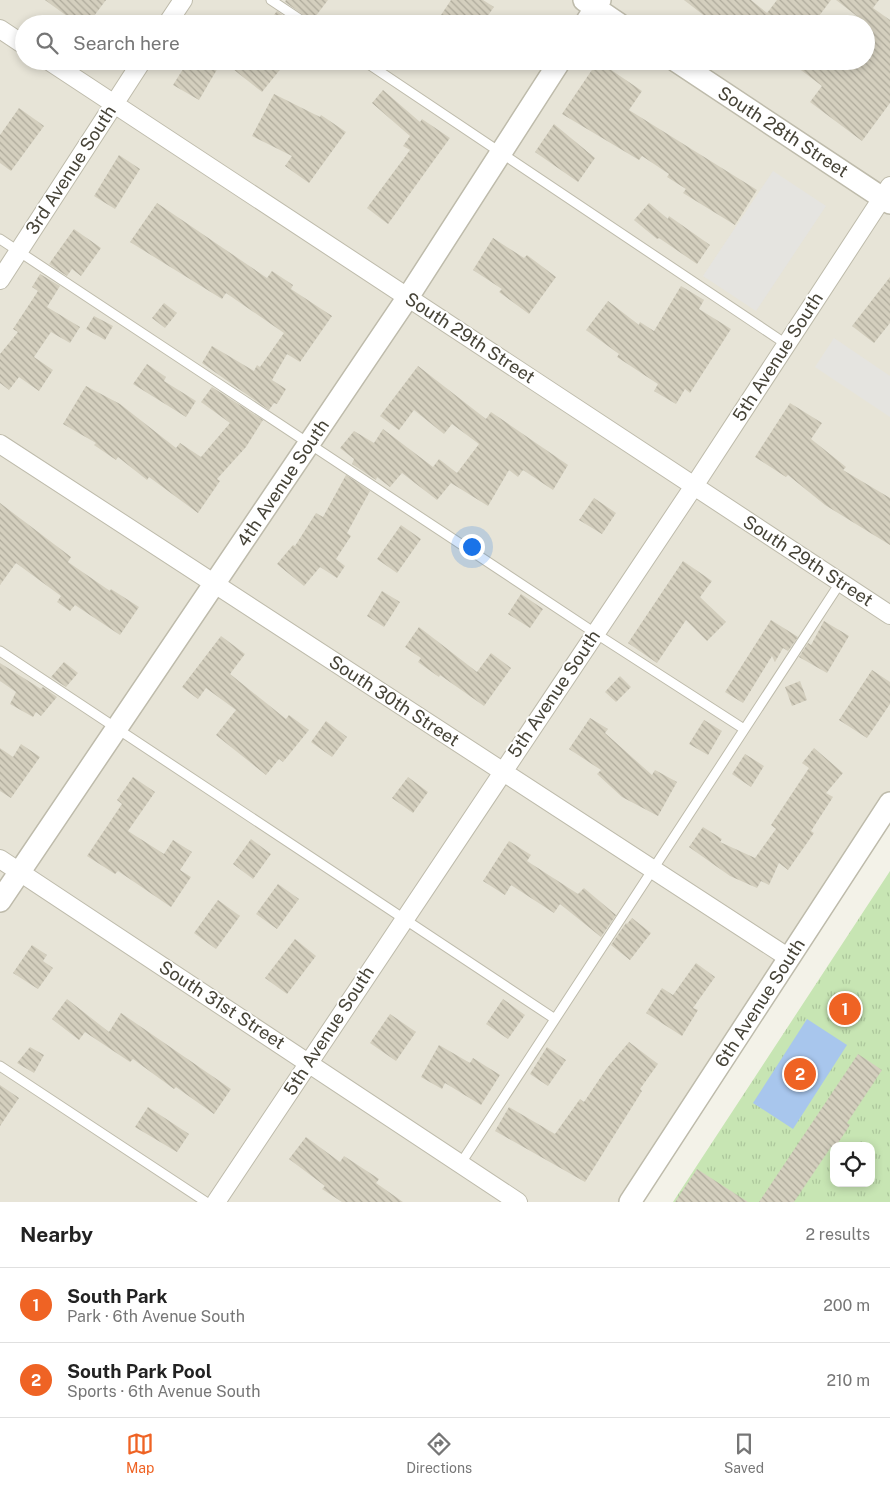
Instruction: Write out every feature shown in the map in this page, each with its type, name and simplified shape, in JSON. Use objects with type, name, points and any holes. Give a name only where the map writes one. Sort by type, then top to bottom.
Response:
[{"type":"street","points":[[173,15],[183,0]]},
{"type":"street","points":[[591,8],[603,15]]},
{"type":"street","points":[[0,30],[15,39]]},
{"type":"street","name":"South 29th Street","points":[[63,70],[890,615]]},
{"type":"street","name":"3rd Avenue South","points":[[0,280],[136,70]]},
{"type":"street","name":"4th Avenue South","points":[[0,901],[408,297],[554,70]]},
{"type":"street","name":"South 28th Street","points":[[690,70],[887,195]]},
{"type":"street","name":"5th Avenue South","points":[[216,1202],[887,195]]},
{"type":"street","name":"South 30th Street","points":[[0,444],[789,958]]},
{"type":"street","name":"6th Avenue South","points":[[630,1202],[890,804]]},
{"type":"street","name":"South 31st Street","points":[[0,858],[518,1202]]},
{"type":"lane","points":[[271,0],[294,15]]},
{"type":"lane","points":[[378,70],[786,344]]},
{"type":"lane","points":[[0,239],[310,442],[595,633],[744,729]]},
{"type":"lane","points":[[461,1163],[651,869],[840,583]]},
{"type":"lane","points":[[0,651],[555,1019]]},
{"type":"lane","points":[[0,1066],[206,1202]]},
{"type":"shaded area","points":[[0,0],[890,0],[890,803],[630,1202],[0,1202]]},
{"type":"shaded area","points":[[773,171],[826,206],[756,311],[703,276]]},
{"type":"shaded area","points":[[834,338],[890,376],[890,417],[815,367]]},
{"type":"green space","points":[[890,871],[890,1202],[673,1202]]},
{"type":"water","points":[[807,1019],[847,1045],[793,1129],[753,1103]]},
{"type":"building","points":[[45,0],[106,0],[95,15],[66,15]]},
{"type":"building","points":[[286,0],[328,0],[317,15],[303,15],[285,2]]},
{"type":"building","points":[[451,0],[483,0],[494,7],[488,15],[441,15]]},
{"type":"building","points":[[684,0],[751,0],[767,13],[777,0],[831,0],[820,15],[703,15]]},
{"type":"building","points":[[836,0],[879,0],[873,8],[890,20],[890,103],[862,141],[810,102],[822,86],[801,70],[875,70],[875,15],[856,15]]},
{"type":"building","points":[[277,11],[283,15],[274,15]]},
{"type":"building","points":[[182,70],[217,70],[199,100],[173,85]]},
{"type":"building","points":[[234,70],[280,70],[262,92]]},
{"type":"building","points":[[592,70],[611,70],[642,91],[629,110],[757,190],[735,225],[683,193],[686,189],[667,177],[669,174],[642,156],[639,160],[562,114]]},
{"type":"building","points":[[383,90],[420,122],[422,119],[450,138],[388,224],[367,208],[410,150],[403,146],[410,136],[372,103]]},
{"type":"building","points":[[274,94],[320,117],[321,115],[346,132],[309,183],[285,166],[292,156],[252,136]]},
{"type":"building","points":[[19,108],[44,126],[11,171],[0,163],[0,135]]},
{"type":"building","points":[[554,124],[595,158],[578,182],[535,152]]},
{"type":"building","points":[[119,155],[140,169],[115,209],[94,196]]},
{"type":"building","points":[[157,203],[267,278],[272,271],[293,285],[291,289],[332,316],[300,362],[287,354],[272,380],[286,389],[277,404],[274,403],[269,410],[202,363],[212,346],[254,371],[257,365],[260,367],[284,333],[226,293],[222,299],[130,242]]},
{"type":"building","points":[[649,203],[668,219],[669,216],[710,245],[697,264],[659,238],[657,239],[634,220]]},
{"type":"building","points":[[74,229],[101,248],[81,276],[72,269],[67,276],[49,264]]},
{"type":"building","points":[[493,238],[524,258],[527,255],[556,277],[529,314],[499,292],[502,289],[473,270]]},
{"type":"building","points":[[40,274],[60,286],[47,307],[80,327],[70,343],[51,332],[34,357],[53,370],[39,391],[19,377],[9,390],[0,383],[0,354],[18,332],[13,329],[38,291],[32,287]]},
{"type":"building","points":[[890,277],[890,323],[874,343],[852,326]]},
{"type":"building","points":[[681,286],[704,300],[699,309],[731,329],[690,393],[685,389],[676,404],[654,391],[658,384],[617,357],[619,354],[586,330],[608,301],[639,325],[640,322],[654,331]]},
{"type":"building","points":[[164,303],[177,313],[165,328],[152,318]]},
{"type":"building","points":[[94,316],[113,326],[105,340],[86,329]]},
{"type":"building","points":[[147,364],[166,377],[164,381],[196,401],[186,417],[133,384]]},
{"type":"building","points":[[418,366],[486,419],[491,412],[568,465],[553,490],[523,470],[518,477],[509,470],[488,506],[451,483],[437,500],[402,473],[390,487],[377,477],[376,480],[352,464],[354,459],[340,448],[354,431],[374,443],[383,429],[433,467],[439,459],[457,473],[479,444],[452,424],[444,434],[414,410],[399,430],[380,416]]},
{"type":"building","points":[[86,386],[120,404],[176,448],[180,443],[201,457],[230,423],[201,402],[212,387],[263,420],[246,447],[217,479],[220,481],[198,513],[149,477],[147,480],[118,457],[116,460],[94,445],[96,443],[63,424]]},
{"type":"building","points":[[790,403],[822,423],[811,439],[846,467],[843,470],[890,498],[890,545],[825,505],[788,475],[786,477],[755,457]]},
{"type":"building","points":[[346,475],[370,491],[347,533],[351,536],[336,559],[345,566],[337,578],[320,567],[304,586],[277,564],[293,545],[295,546],[316,513],[323,517]]},
{"type":"building","points":[[594,498],[616,513],[602,534],[579,520]]},
{"type":"building","points":[[0,503],[71,557],[68,562],[110,591],[111,589],[139,607],[120,635],[75,605],[70,611],[57,602],[61,596],[16,563],[0,585]]},
{"type":"building","points":[[401,525],[421,539],[397,573],[377,559]]},
{"type":"building","points":[[683,561],[712,581],[700,597],[726,622],[707,641],[686,620],[657,663],[628,643]]},
{"type":"building","points":[[382,591],[400,602],[384,627],[367,616]]},
{"type":"building","points":[[521,594],[543,609],[530,628],[508,614]]},
{"type":"building","points":[[771,620],[798,637],[788,651],[783,648],[775,662],[772,656],[743,703],[725,692]]},
{"type":"building","points":[[824,621],[849,636],[827,673],[799,657],[808,643],[811,645]]},
{"type":"building","points":[[419,627],[477,672],[491,653],[511,668],[484,706],[418,662],[421,658],[405,647]]},
{"type":"building","points":[[221,636],[245,654],[230,674],[286,719],[289,715],[309,730],[283,762],[279,759],[266,775],[216,735],[236,710],[206,688],[198,699],[182,687]]},
{"type":"building","points":[[64,662],[78,673],[66,687],[51,677]]},
{"type":"building","points":[[0,663],[57,697],[41,716],[36,712],[33,717],[10,704],[16,692],[0,681]]},
{"type":"building","points":[[872,670],[890,682],[890,704],[867,738],[839,720]]},
{"type":"building","points":[[620,676],[631,687],[616,702],[605,692]]},
{"type":"building","points":[[800,681],[807,700],[792,706],[785,687]]},
{"type":"building","points":[[590,718],[608,729],[605,733],[652,775],[655,770],[677,782],[658,816],[622,797],[597,774],[601,770],[569,749]]},
{"type":"building","points":[[704,720],[722,731],[708,755],[689,744]]},
{"type":"building","points":[[326,721],[347,737],[332,757],[311,742]]},
{"type":"building","points":[[21,744],[40,757],[11,798],[0,791],[0,748],[13,757]]},
{"type":"building","points":[[814,748],[843,773],[826,793],[833,797],[811,831],[814,833],[788,870],[779,863],[769,885],[761,881],[757,888],[730,876],[689,847],[703,827],[722,839],[720,842],[755,858],[776,829],[771,825],[809,768],[802,763]]},
{"type":"building","points":[[745,754],[764,766],[751,787],[732,774]]},
{"type":"building","points":[[133,777],[155,792],[128,831],[164,854],[173,840],[192,852],[180,870],[191,877],[171,907],[118,871],[115,874],[87,856],[122,804],[117,800]]},
{"type":"building","points":[[408,777],[428,792],[413,813],[392,798]]},
{"type":"building","points":[[251,839],[271,854],[253,879],[233,864]]},
{"type":"building","points":[[509,841],[531,855],[527,861],[578,894],[584,888],[616,915],[601,937],[560,904],[554,913],[511,885],[505,895],[483,881]]},
{"type":"building","points":[[278,884],[299,899],[277,929],[256,914]]},
{"type":"building","points":[[218,900],[240,916],[216,949],[194,933]]},
{"type":"building","points":[[632,918],[651,933],[630,960],[611,945],[626,923]]},
{"type":"building","points":[[295,939],[316,956],[287,994],[265,978]]},
{"type":"building","points":[[32,945],[47,955],[43,961],[53,968],[38,989],[13,973]]},
{"type":"building","points":[[696,963],[715,977],[693,1008],[698,1010],[682,1036],[646,1013],[662,988],[673,995]]},
{"type":"building","points":[[67,999],[109,1032],[121,1013],[231,1089],[214,1114],[176,1087],[174,1089],[133,1059],[130,1062],[85,1032],[79,1040],[52,1019]]},
{"type":"building","points":[[503,999],[525,1015],[508,1039],[486,1024]]},
{"type":"building","points":[[390,1014],[416,1032],[396,1061],[370,1043]]},
{"type":"building","points":[[629,1042],[658,1064],[640,1089],[642,1091],[585,1182],[495,1131],[509,1107],[555,1134],[580,1099],[584,1102],[607,1068]]},
{"type":"building","points":[[439,1045],[470,1063],[473,1058],[500,1075],[481,1105],[445,1083],[442,1089],[421,1077]]},
{"type":"building","points":[[30,1047],[44,1055],[34,1073],[17,1063]]},
{"type":"building","points":[[547,1047],[566,1060],[548,1086],[530,1074]]},
{"type":"building","points":[[858,1054],[882,1070],[847,1123],[850,1125],[839,1142],[830,1142],[830,1148],[794,1202],[759,1202]]},
{"type":"building","points":[[0,1085],[19,1098],[0,1126]]},
{"type":"building","points":[[148,1107],[189,1134],[177,1152],[135,1127]]},
{"type":"building","points":[[306,1137],[340,1162],[344,1156],[379,1179],[376,1183],[403,1202],[342,1202],[322,1189],[325,1186],[289,1159]]},
{"type":"building","points":[[697,1169],[748,1202],[675,1202]]},
{"type":"place","name":"South Park","points":[[845,1009]]},
{"type":"place","name":"South Park Pool","points":[[800,1074]]}]
